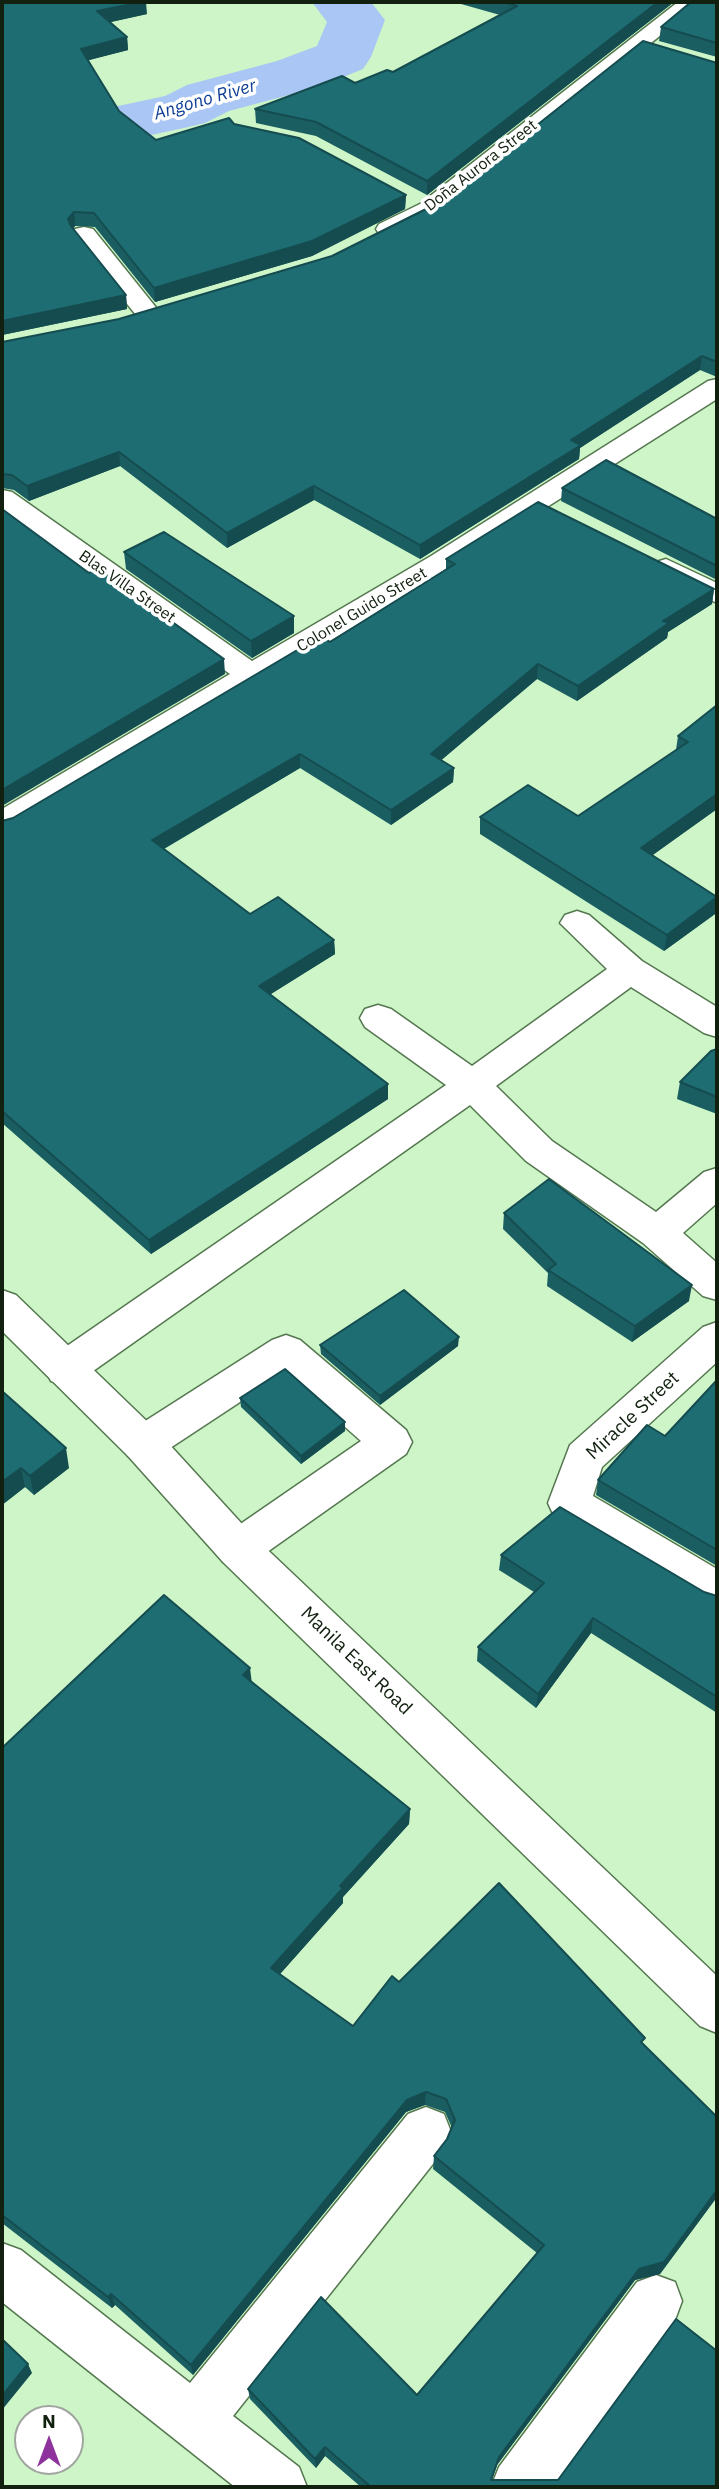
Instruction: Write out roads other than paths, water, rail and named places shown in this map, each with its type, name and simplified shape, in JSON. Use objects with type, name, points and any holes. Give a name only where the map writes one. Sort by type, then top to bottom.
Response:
[{"type":"street","name":"Doña Aurora Street","points":[[370,239],[429,208],[691,2]]},
{"type":"street","points":[[637,44],[664,52]]},
{"type":"street","points":[[406,196],[429,208]]},
{"type":"street","points":[[84,234],[139,318],[176,307]]},
{"type":"street","name":"Colonel Guido Street","points":[[2,823],[252,676],[548,508],[717,387]]},
{"type":"street","name":"Blas Villa Street","points":[[2,498],[252,676]]},
{"type":"street","points":[[645,557],[717,594]]},
{"type":"street","points":[[577,923],[630,970],[717,1024]]},
{"type":"street","points":[[65,1369],[472,1085],[630,970]]},
{"type":"street","points":[[377,1018],[472,1085],[540,1151],[657,1233],[717,1285]]},
{"type":"street","points":[[657,1233],[717,1182]]},
{"type":"street","name":"Manila East Road","points":[[2,1306],[143,1444],[238,1549],[717,2009]]},
{"type":"street","name":"Miracle Street","points":[[717,1338],[585,1457],[569,1503],[717,1591]]},
{"type":"street","points":[[143,1444],[286,1351],[391,1443],[238,1549]]},
{"type":"street","points":[[195,2420],[426,2132]]},
{"type":"street","points":[[2,2269],[279,2487]]},
{"type":"street","points":[[519,2487],[656,2301]]},
{"type":"waterway","name":"Angono River","points":[[2,139],[76,133],[184,110],[208,98],[298,74],[342,57],[356,20],[340,2]]}]
